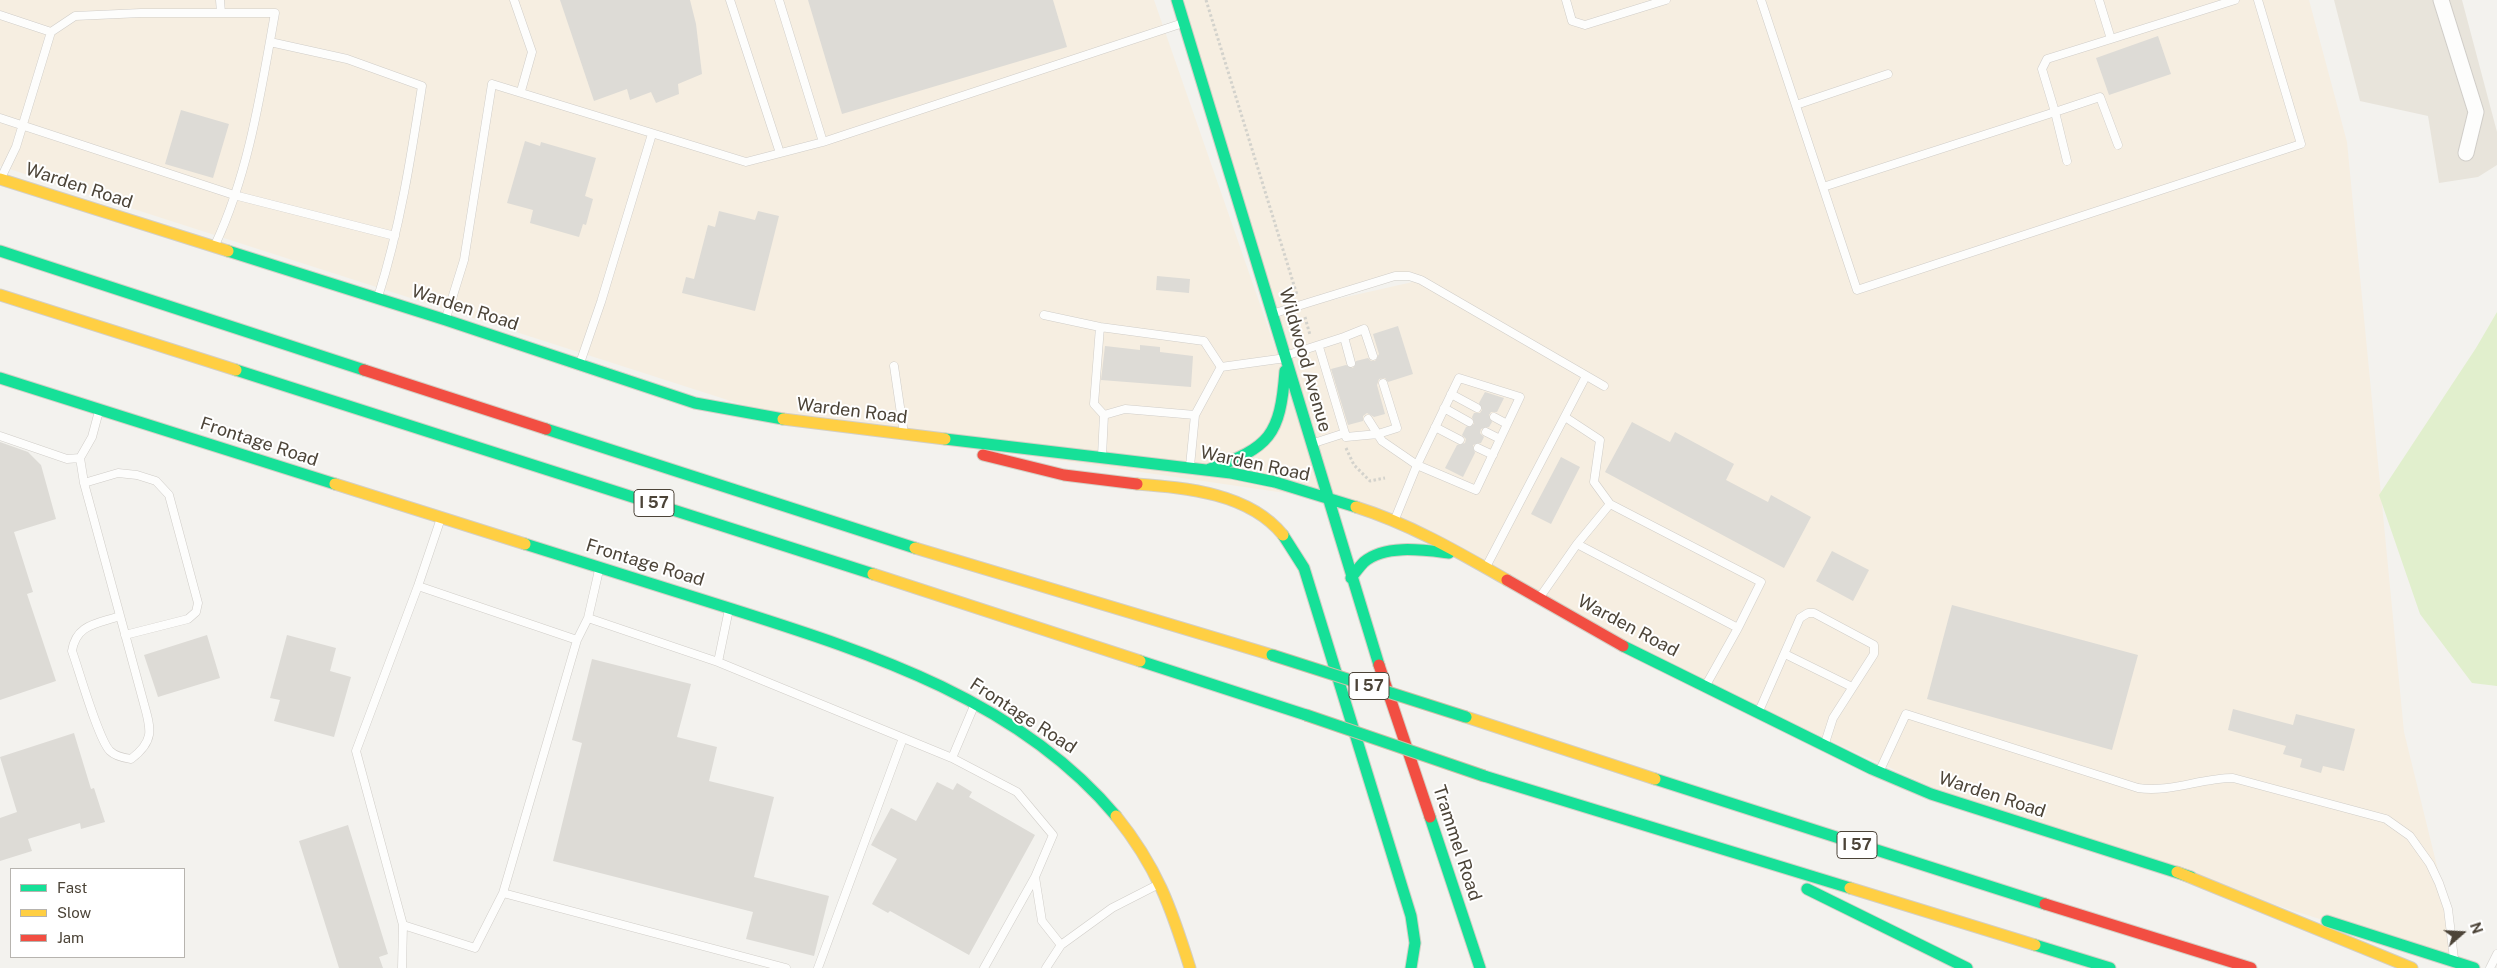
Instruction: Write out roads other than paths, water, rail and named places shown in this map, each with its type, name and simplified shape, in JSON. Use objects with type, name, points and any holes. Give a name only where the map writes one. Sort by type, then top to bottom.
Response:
[{"type":"main road","name":"Wildwood Avenue","points":[[1177,0],[1351,578],[1400,730]]},
{"type":"main road","name":"Warden Road","points":[[0,179],[446,320],[695,403],[796,422],[905,436],[1189,467],[1275,482],[1394,520],[1486,568],[1624,646],[1879,772],[1931,794],[2474,968]]},
{"type":"main road","name":"I 57","points":[[0,251],[849,528],[1272,655],[1942,872],[2251,968]]},
{"type":"main road","name":"I 57","points":[[0,295],[912,586],[1306,715],[1484,776],[2110,968]]},
{"type":"main road","points":[[1209,470],[1251,453],[1272,431],[1283,399],[1286,357]]},
{"type":"main road","name":"Frontage Road","points":[[0,378],[600,568],[730,607],[872,655],[976,702],[1026,734],[1082,777],[1110,808],[1139,846],[1161,884],[1178,930]]},
{"type":"main road","points":[[905,436],[1076,477],[1211,494],[1241,503],[1269,520],[1289,542],[1304,568],[1411,916],[1415,943],[1410,968]]},
{"type":"main road","points":[[1351,578],[1364,562],[1378,556],[1425,549],[1462,556]]},
{"type":"main road","name":"Trammel Road","points":[[1400,730],[1480,968]]},
{"type":"main road","points":[[1743,856],[1967,968]]},
{"type":"main road","points":[[2177,872],[2412,968]]},
{"type":"main road","points":[[1178,930],[1190,968]]},
{"type":"main road","points":[[1178,930],[1202,968]]},
{"type":"street","points":[[2441,0],[2476,112],[2466,153]]},
{"type":"lane","points":[[220,0],[221,13]]},
{"type":"lane","points":[[514,0],[532,52],[521,91]]},
{"type":"lane","points":[[730,0],[780,153]]},
{"type":"lane","points":[[779,0],[823,142]]},
{"type":"lane","points":[[1566,0],[1572,21],[1585,25],[1666,0]]},
{"type":"lane","points":[[1761,0],[1857,290],[2302,144],[2258,0]]},
{"type":"lane","points":[[2099,0],[2111,39]]},
{"type":"lane","points":[[2067,161],[2042,69],[2047,59],[2236,0]]},
{"type":"lane","points":[[0,179],[16,147],[51,32],[76,16],[141,13],[275,13],[259,107],[228,216],[214,247]]},
{"type":"lane","points":[[0,15],[51,32]]},
{"type":"lane","points":[[446,320],[464,260],[492,84],[521,91],[652,134],[746,162],[823,142],[1184,22]]},
{"type":"lane","points":[[270,42],[347,59],[422,86],[407,186],[377,299]]},
{"type":"lane","points":[[1796,105],[1888,74]]},
{"type":"lane","points":[[1823,186],[2100,97],[2118,145]]},
{"type":"lane","points":[[0,118],[234,195],[395,236]]},
{"type":"lane","points":[[580,364],[601,302],[652,134]]},
{"type":"lane","points":[[1273,314],[1395,276],[1409,276],[1422,280],[1604,386]]},
{"type":"lane","points":[[1044,314],[1100,327],[1204,341],[1221,367]]},
{"type":"lane","points":[[1100,327],[1094,404],[1104,415],[1102,457]]},
{"type":"lane","points":[[1221,367],[1286,357],[1344,338],[1364,329],[1373,356]]},
{"type":"lane","points":[[1344,338],[1351,363]]},
{"type":"lane","points":[[1316,348],[1343,434],[1346,438],[1378,434],[1397,428],[1383,383]]},
{"type":"lane","points":[[894,366],[905,436]]},
{"type":"lane","points":[[1189,467],[1195,415],[1221,367]]},
{"type":"lane","points":[[1486,568],[1586,376]]},
{"type":"lane","points":[[1368,419],[1382,441],[1416,465],[1476,490],[1520,397],[1459,378],[1416,465],[1394,520]]},
{"type":"lane","points":[[1451,394],[1477,408]]},
{"type":"lane","points":[[1444,408],[1469,422]]},
{"type":"lane","points":[[100,409],[92,437],[80,458],[84,483],[126,635],[151,732],[143,750],[131,759],[123,758],[110,751],[102,736],[72,651],[74,637],[84,628],[120,616]]},
{"type":"lane","points":[[1104,415],[1126,409],[1195,415]]},
{"type":"lane","points":[[1494,417],[1507,424]]},
{"type":"lane","points":[[1565,417],[1600,440],[1594,482],[1610,504],[1761,582],[1738,628],[1705,686]]},
{"type":"lane","points":[[1435,427],[1460,440]]},
{"type":"lane","points":[[1486,432],[1500,439]]},
{"type":"lane","points":[[1312,444],[1343,434]]},
{"type":"lane","points":[[0,436],[67,459],[80,458]]},
{"type":"lane","points":[[1478,448],[1492,455]]},
{"type":"lane","points":[[84,483],[118,473],[137,475],[156,481],[169,495],[198,603],[196,612],[188,619],[126,635]]},
{"type":"lane","points":[[1538,598],[1577,544],[1610,504]]},
{"type":"lane","points":[[402,968],[403,925],[356,751],[418,586],[441,518]]},
{"type":"lane","points":[[1577,544],[1738,628]]},
{"type":"lane","points":[[403,925],[475,948],[503,893],[576,640],[588,618],[600,568]]},
{"type":"lane","points":[[418,586],[576,640]]},
{"type":"lane","points":[[718,662],[730,607]]},
{"type":"lane","points":[[1758,712],[1800,618],[1808,613],[1814,613],[1874,645],[1874,654],[1833,718],[1824,745]]},
{"type":"lane","points":[[588,618],[718,662],[952,758],[1017,792],[1053,835],[1035,877],[984,968]]},
{"type":"lane","points":[[1785,654],[1852,687]]},
{"type":"lane","points":[[952,758],[976,702]]},
{"type":"lane","points":[[1879,772],[1906,714],[2138,788],[2152,790],[2216,778],[2233,778],[2386,819],[2410,836],[2430,864],[2448,909],[2454,961]]},
{"type":"lane","points":[[818,968],[903,738]]},
{"type":"lane","points":[[1035,877],[1042,921],[1061,945]]},
{"type":"lane","points":[[1046,968],[1061,945],[1112,908],[1161,884]]},
{"type":"lane","points":[[503,893],[786,968]]},
{"type":"lane","points":[[2490,968],[2497,954]]}]
